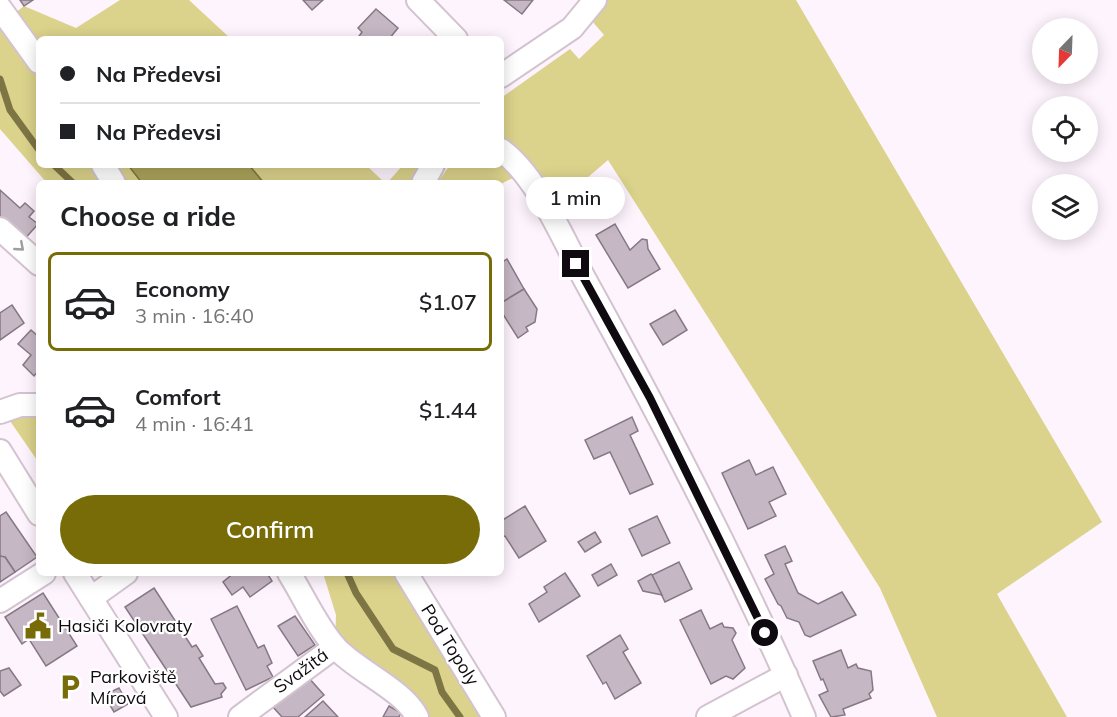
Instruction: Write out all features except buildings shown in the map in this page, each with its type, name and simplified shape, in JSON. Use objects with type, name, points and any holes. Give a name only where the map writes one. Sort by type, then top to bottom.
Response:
[{"type":"street","points":[[418,0],[453,36]]},
{"type":"street","points":[[504,74],[572,28],[595,0]]},
{"type":"street","points":[[0,8],[36,58]]},
{"type":"street","points":[[504,152],[515,160],[544,206],[650,398],[786,675],[804,717]]},
{"type":"street","points":[[0,229],[36,261]]},
{"type":"street","points":[[0,412],[20,405],[36,405]]},
{"type":"street","points":[[0,451],[36,509]]},
{"type":"street","points":[[0,601],[39,576]]},
{"type":"street","points":[[77,576],[165,717]]},
{"type":"street","points":[[91,598],[122,576]]},
{"type":"street","points":[[291,576],[335,647],[358,669],[394,693],[417,717]]},
{"type":"street","name":"Pod Topoly","points":[[408,576],[494,717]]},
{"type":"street","name":"Svažitá","points":[[240,717],[335,647]]},
{"type":"street","points":[[708,717],[786,675]]},
{"type":"shaded area","points":[[120,0],[189,0],[228,36],[36,36],[36,168],[130,168],[140,180],[44,180],[0,129],[0,25],[24,6],[76,28]]},
{"type":"shaded area","points":[[608,0],[796,0],[1102,522],[997,594],[1067,717],[937,717],[880,588],[608,160],[557,204],[534,167],[504,182],[504,180],[439,180],[448,168],[504,168],[504,96],[570,49],[579,59],[604,35],[592,21]]},
{"type":"shaded area","points":[[130,168],[252,168],[262,180],[140,180]]},
{"type":"shaded area","points":[[252,168],[369,168],[382,180],[262,180]]},
{"type":"shaded area","points":[[400,168],[417,168],[411,180],[390,180]]},
{"type":"shaded area","points":[[36,413],[36,459],[8,418]]},
{"type":"shaded area","points":[[324,576],[408,576],[494,717],[417,717],[335,647],[336,615]]},
{"type":"waterway","points":[[0,79],[10,110],[36,146]]},
{"type":"waterway","points":[[57,168],[70,180]]},
{"type":"waterway","points":[[348,576],[356,593],[393,649],[435,670],[442,692],[460,717]]},
{"type":"place","name":"Hasiči Kolovraty","points":[[38,626]]},
{"type":"place","name":"Parkoviště Mírová","points":[[70,687]]},
{"type":"route","points":[[576,264],[650,398],[765,633]]}]
